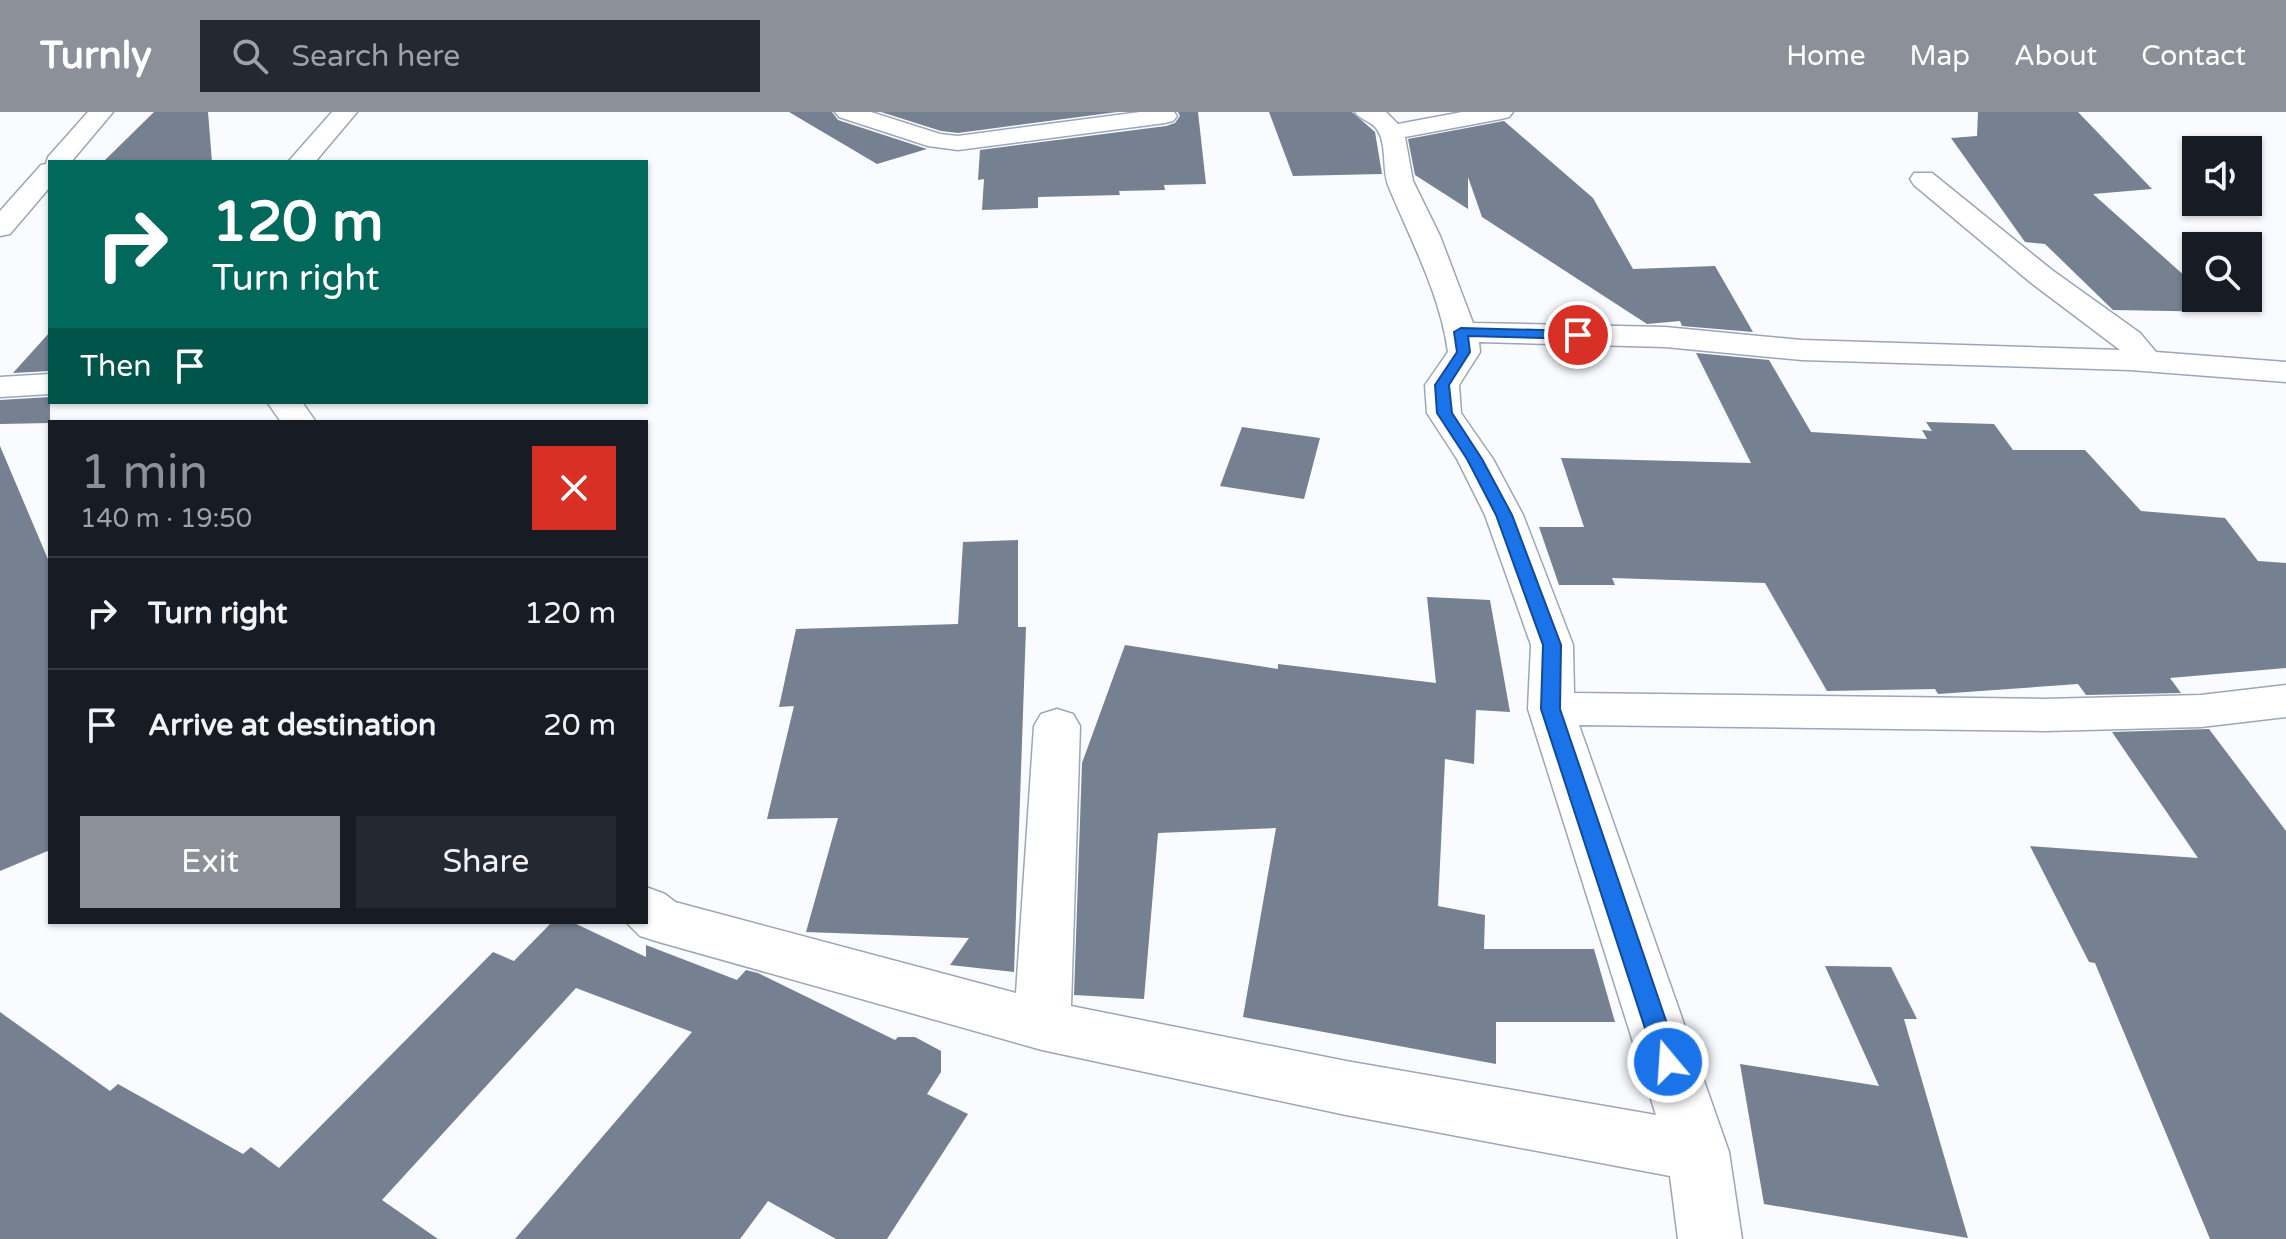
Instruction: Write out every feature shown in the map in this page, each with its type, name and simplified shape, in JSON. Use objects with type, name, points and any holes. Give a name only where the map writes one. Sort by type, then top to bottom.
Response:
[{"type":"street","points":[[59,160],[101,112]]},
{"type":"street","points":[[303,160],[345,112]]},
{"type":"street","points":[[847,112],[937,141],[958,143],[1165,116]]},
{"type":"street","points":[[1501,112],[1380,122],[1400,181],[1426,236],[1461,332],[1464,352],[1442,385],[1444,413],[1475,459],[1504,515],[1552,645],[1551,709],[1698,1152],[1710,1239]]},
{"type":"street","points":[[0,228],[48,173]]},
{"type":"street","points":[[1923,179],[2041,276],[2129,340],[2142,355],[2130,360]]},
{"type":"street","points":[[1461,332],[1665,337],[1802,350],[2130,360],[2286,372]]},
{"type":"street","points":[[0,387],[48,384]]},
{"type":"street","points":[[1551,709],[2045,715],[2201,711],[2286,701]]},
{"type":"street","points":[[1042,1025],[1057,726]]},
{"type":"street","points":[[648,911],[659,920],[1042,1025],[1361,1091],[1698,1152]]},
{"type":"building","points":[[154,112],[208,112],[212,160],[105,160]]},
{"type":"building","points":[[789,112],[832,112],[838,120],[927,149],[877,164]]},
{"type":"building","points":[[881,112],[1117,112],[958,133],[941,131]]},
{"type":"building","points":[[1178,112],[1198,112],[1206,184],[1164,185],[1165,190],[1119,191],[1120,195],[1038,197],[1038,208],[982,210],[984,179],[978,180],[980,150],[1166,126],[1175,123],[1180,116]]},
{"type":"building","points":[[1269,112],[1352,112],[1375,132],[1382,174],[1293,176]]},
{"type":"building","points":[[1978,112],[2078,112],[2152,189],[2093,194],[2182,273],[2182,311],[2113,310],[2045,244],[2025,242],[1951,138],[1977,136]]},
{"type":"building","points":[[1504,121],[1593,198],[1633,269],[1715,266],[1753,332],[1682,326],[1680,321],[1647,324],[1482,217],[1468,177],[1468,209],[1415,175],[1408,139]]},
{"type":"building","points":[[48,334],[48,371],[13,373]]},
{"type":"building","points":[[1696,353],[1769,360],[1811,432],[1927,439],[1922,430],[1932,431],[1926,422],[1994,424],[2013,450],[2085,450],[2141,511],[2225,518],[2258,561],[2286,563],[2286,668],[2170,678],[2181,693],[2086,695],[2078,684],[1938,694],[1935,689],[1827,691],[1765,583],[1612,578],[1615,585],[1559,585],[1539,527],[1584,527],[1561,458],[1751,463]]},
{"type":"building","points":[[48,397],[50,420],[48,423],[0,424],[0,400]]},
{"type":"building","points":[[1242,427],[1320,438],[1304,499],[1220,486]]},
{"type":"building","points":[[0,446],[48,559],[48,851],[0,871]]},
{"type":"building","points":[[1018,540],[1018,627],[1026,627],[1014,972],[950,965],[969,938],[806,932],[838,818],[767,819],[794,706],[779,707],[796,629],[958,624],[963,542]]},
{"type":"building","points":[[1427,597],[1490,600],[1510,712],[1476,710],[1474,764],[1445,759],[1438,906],[1485,915],[1484,949],[1594,949],[1615,1022],[1496,1022],[1496,1064],[1243,1017],[1276,828],[1158,833],[1144,999],[1074,995],[1082,763],[1125,645],[1278,669],[1278,664],[1436,683]]},
{"type":"building","points":[[2209,729],[2286,831],[2286,1239],[2210,1239],[2095,963],[2089,962],[2030,846],[2198,858],[2112,732]]},
{"type":"building","points":[[550,924],[576,924],[646,957],[646,945],[737,980],[746,970],[758,973],[895,1040],[898,1037],[915,1037],[941,1051],[941,1072],[927,1094],[968,1114],[887,1239],[836,1239],[768,1201],[740,1239],[515,1239],[692,1032],[576,988],[382,1200],[438,1239],[0,1239],[0,1012],[110,1091],[118,1084],[243,1154],[251,1147],[279,1168],[493,952],[514,961]]},
{"type":"building","points":[[1825,966],[1891,967],[1917,1019],[1904,1019],[1968,1238],[1764,1204],[1740,1064],[1879,1086]]},
{"type":"route","points":[[1578,335],[1461,332],[1464,352],[1442,385],[1444,413],[1475,459],[1504,515],[1552,645],[1551,709],[1668,1062]]}]
